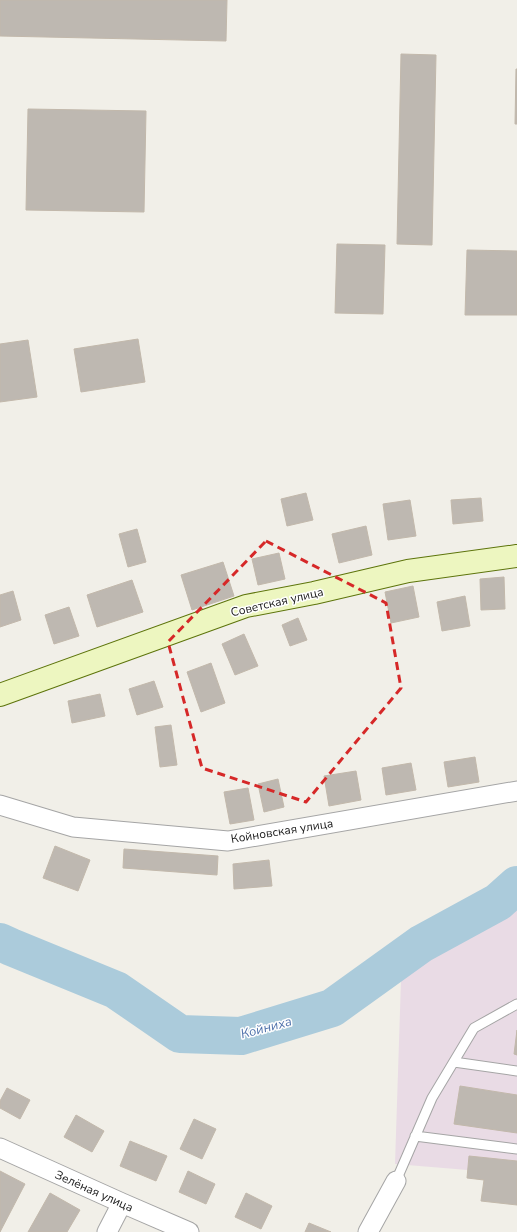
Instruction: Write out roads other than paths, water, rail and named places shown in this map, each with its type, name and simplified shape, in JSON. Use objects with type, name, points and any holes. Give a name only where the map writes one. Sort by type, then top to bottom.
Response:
[{"type":"main road","name":"Советская улица","points":[[0,695],[246,606],[314,593],[408,571],[517,556]]},
{"type":"street","name":"Койновская улица","points":[[0,805],[73,827],[228,841],[517,791]]},
{"type":"street","name":"Зелёная улица","points":[[0,1148],[122,1204],[189,1232]]},
{"type":"street","points":[[368,1232],[396,1181]]},
{"type":"street","points":[[107,1232],[122,1204]]},
{"type":"lane","points":[[396,1181],[432,1098],[474,1028],[517,1004]]},
{"type":"lane","points":[[454,1062],[517,1071]]},
{"type":"lane","points":[[415,1136],[517,1149]]},
{"type":"waterway","name":"Койниха","points":[[0,942],[116,990],[180,1034],[241,1036],[332,1008],[421,944],[498,902],[517,885]]}]
